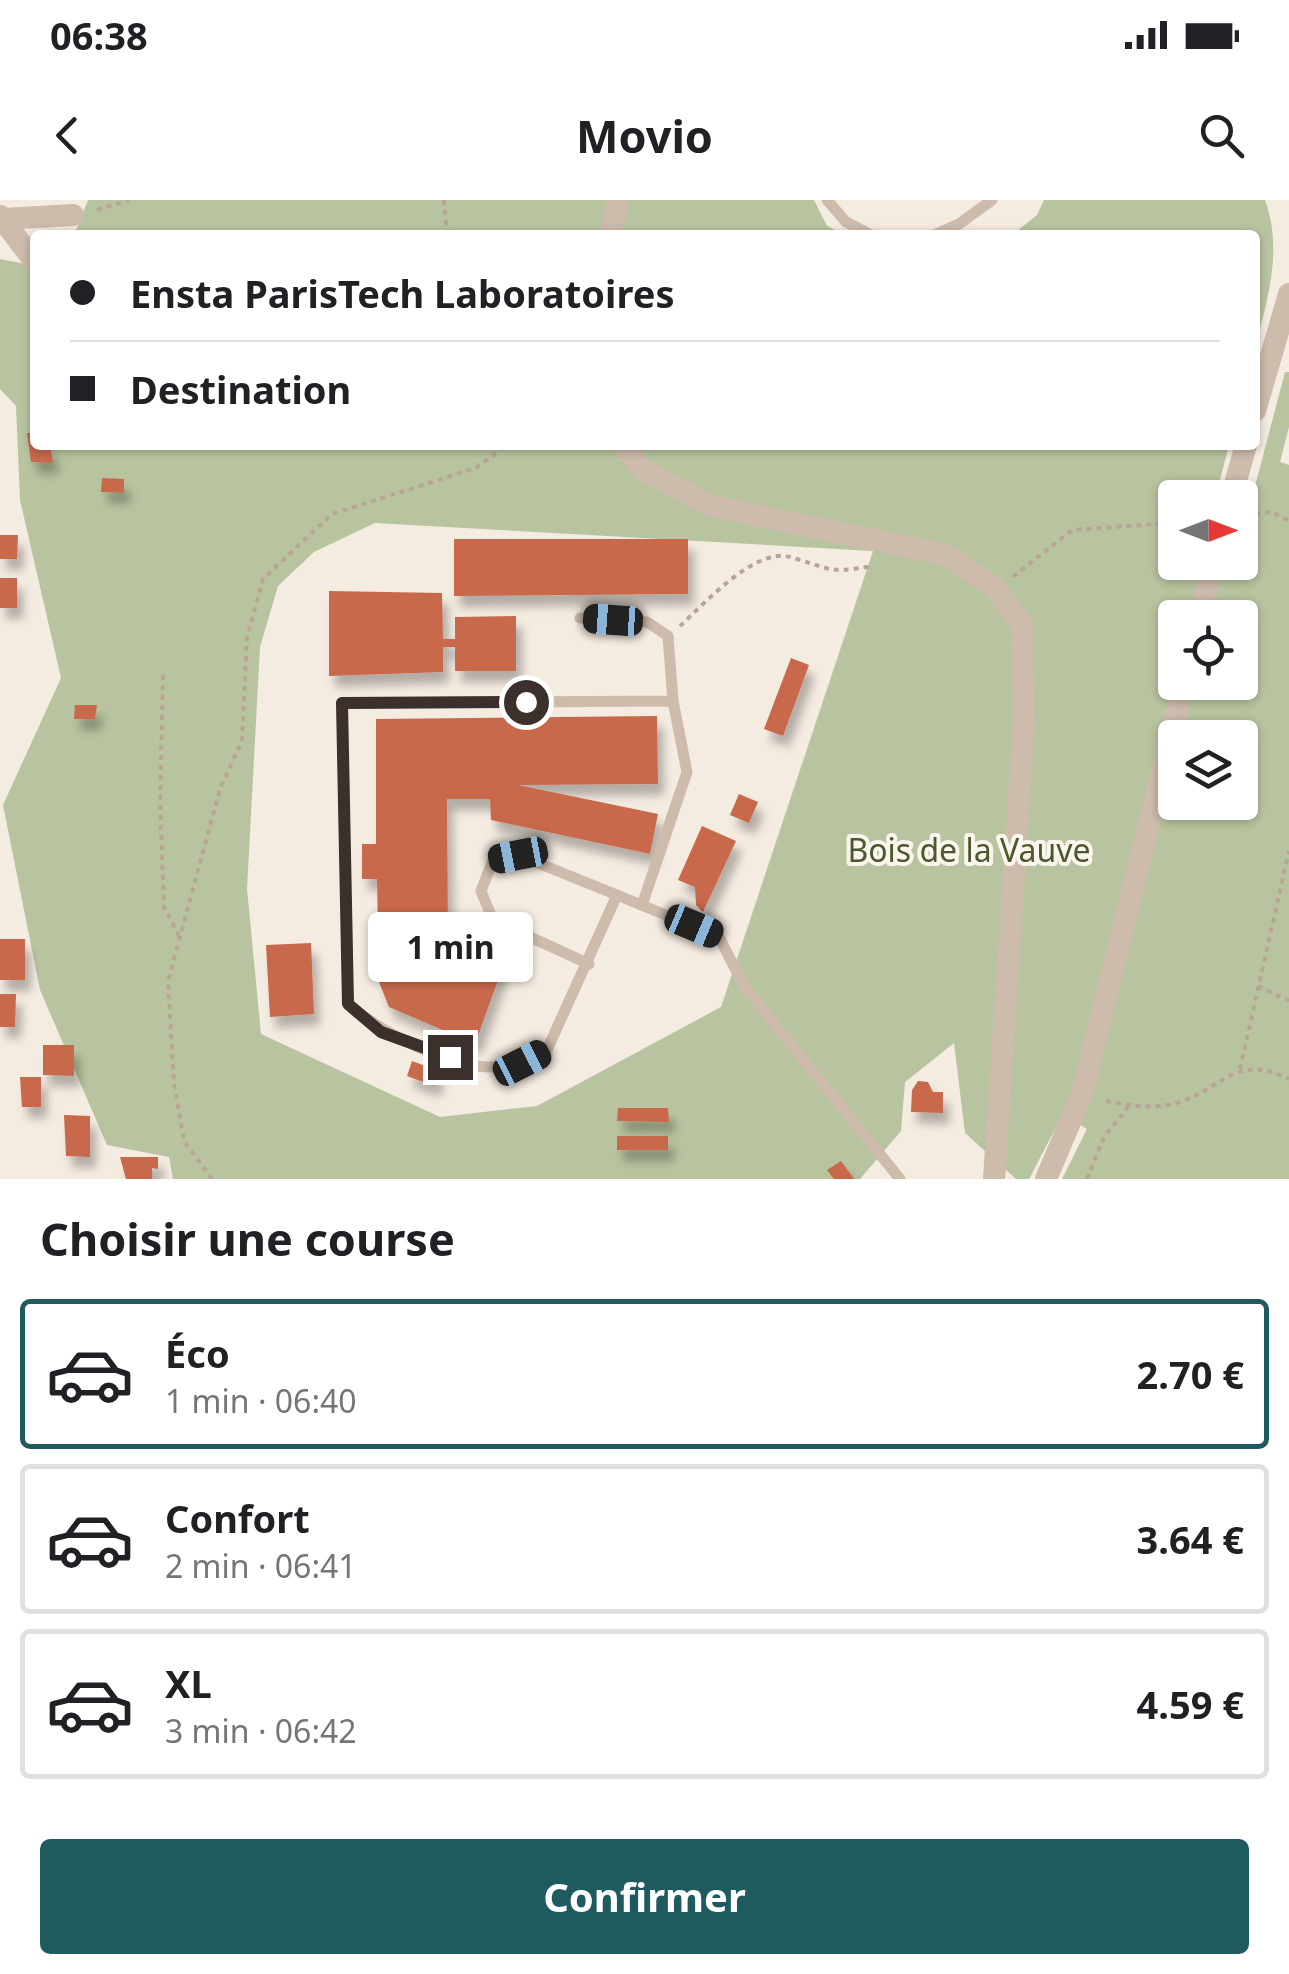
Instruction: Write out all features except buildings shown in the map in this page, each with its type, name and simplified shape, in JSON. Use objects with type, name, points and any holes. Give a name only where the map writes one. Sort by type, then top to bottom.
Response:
[{"type":"street","points":[[613,230],[618,200]]},
{"type":"street","points":[[2,217],[72,215]]},
{"type":"street","points":[[2,217],[30,255]]},
{"type":"street","points":[[1260,398],[1281,350],[1289,294]]},
{"type":"street","points":[[627,450],[642,469],[711,506],[947,555],[996,589],[1022,625],[1024,721],[994,1173]]},
{"type":"street","points":[[1235,480],[1244,450]]},
{"type":"street","points":[[1046,1179],[1064,1145],[1082,1094],[1180,700]]},
{"type":"lane","points":[[827,200],[846,222],[861,230]]},
{"type":"lane","points":[[946,230],[992,200]]},
{"type":"lane","points":[[580,618],[647,622],[668,636],[674,701],[687,772],[642,904]]},
{"type":"lane","points":[[617,896],[547,1050],[522,1063],[493,1068],[381,1032],[348,1004],[342,703],[674,701]]},
{"type":"lane","points":[[589,964],[494,920],[481,892],[494,860],[518,855],[719,938],[744,986],[900,1179]]},
{"type":"path","points":[[72,215],[128,200]]},
{"type":"path","points":[[444,200],[447,230]]},
{"type":"path","points":[[212,1179],[184,1141],[174,1084],[168,981],[220,790],[242,741],[247,637],[263,579],[332,514],[476,468],[500,450]]},
{"type":"path","points":[[1258,514],[1272,512],[1289,522]]},
{"type":"path","points":[[996,589],[1072,530],[1158,523]]},
{"type":"path","points":[[668,636],[742,570],[786,555],[831,573],[866,567],[880,540]]},
{"type":"path","points":[[163,676],[160,802],[164,908],[178,936]]},
{"type":"path","points":[[1240,1068],[1289,850]]},
{"type":"path","points":[[1258,986],[1289,1001]]},
{"type":"path","points":[[1087,1179],[1104,1136],[1129,1106],[1182,1102],[1240,1068],[1258,1068],[1289,1079]]},
{"type":"green space","points":[[88,200],[814,200],[827,226],[835,230],[76,230]]},
{"type":"green space","points":[[1044,200],[1265,200],[1273,256],[1260,327],[1260,230],[1018,230],[1037,215]]},
{"type":"green space","name":"Bois de la Vauve","points":[[0,259],[30,265],[30,450],[1228,450],[1220,480],[1158,480],[1158,580],[1258,580],[1257,480],[1285,372],[1289,372],[1289,427],[1280,462],[1289,465],[1289,1179],[1062,1179],[1087,1129],[1063,1114],[1029,1179],[1016,1179],[965,1133],[954,1043],[905,1082],[901,1131],[860,1179],[173,1179],[169,1157],[107,1145],[40,990],[3,805],[61,678],[20,500],[16,406],[0,389]],"holes":[[[375,523],[873,551],[721,1007],[537,1106],[440,1117],[261,1034],[247,889],[260,647],[278,586],[314,552]]]},
{"type":"route","points":[[450,1057],[381,1032],[348,1004],[342,703],[526,702]]}]
